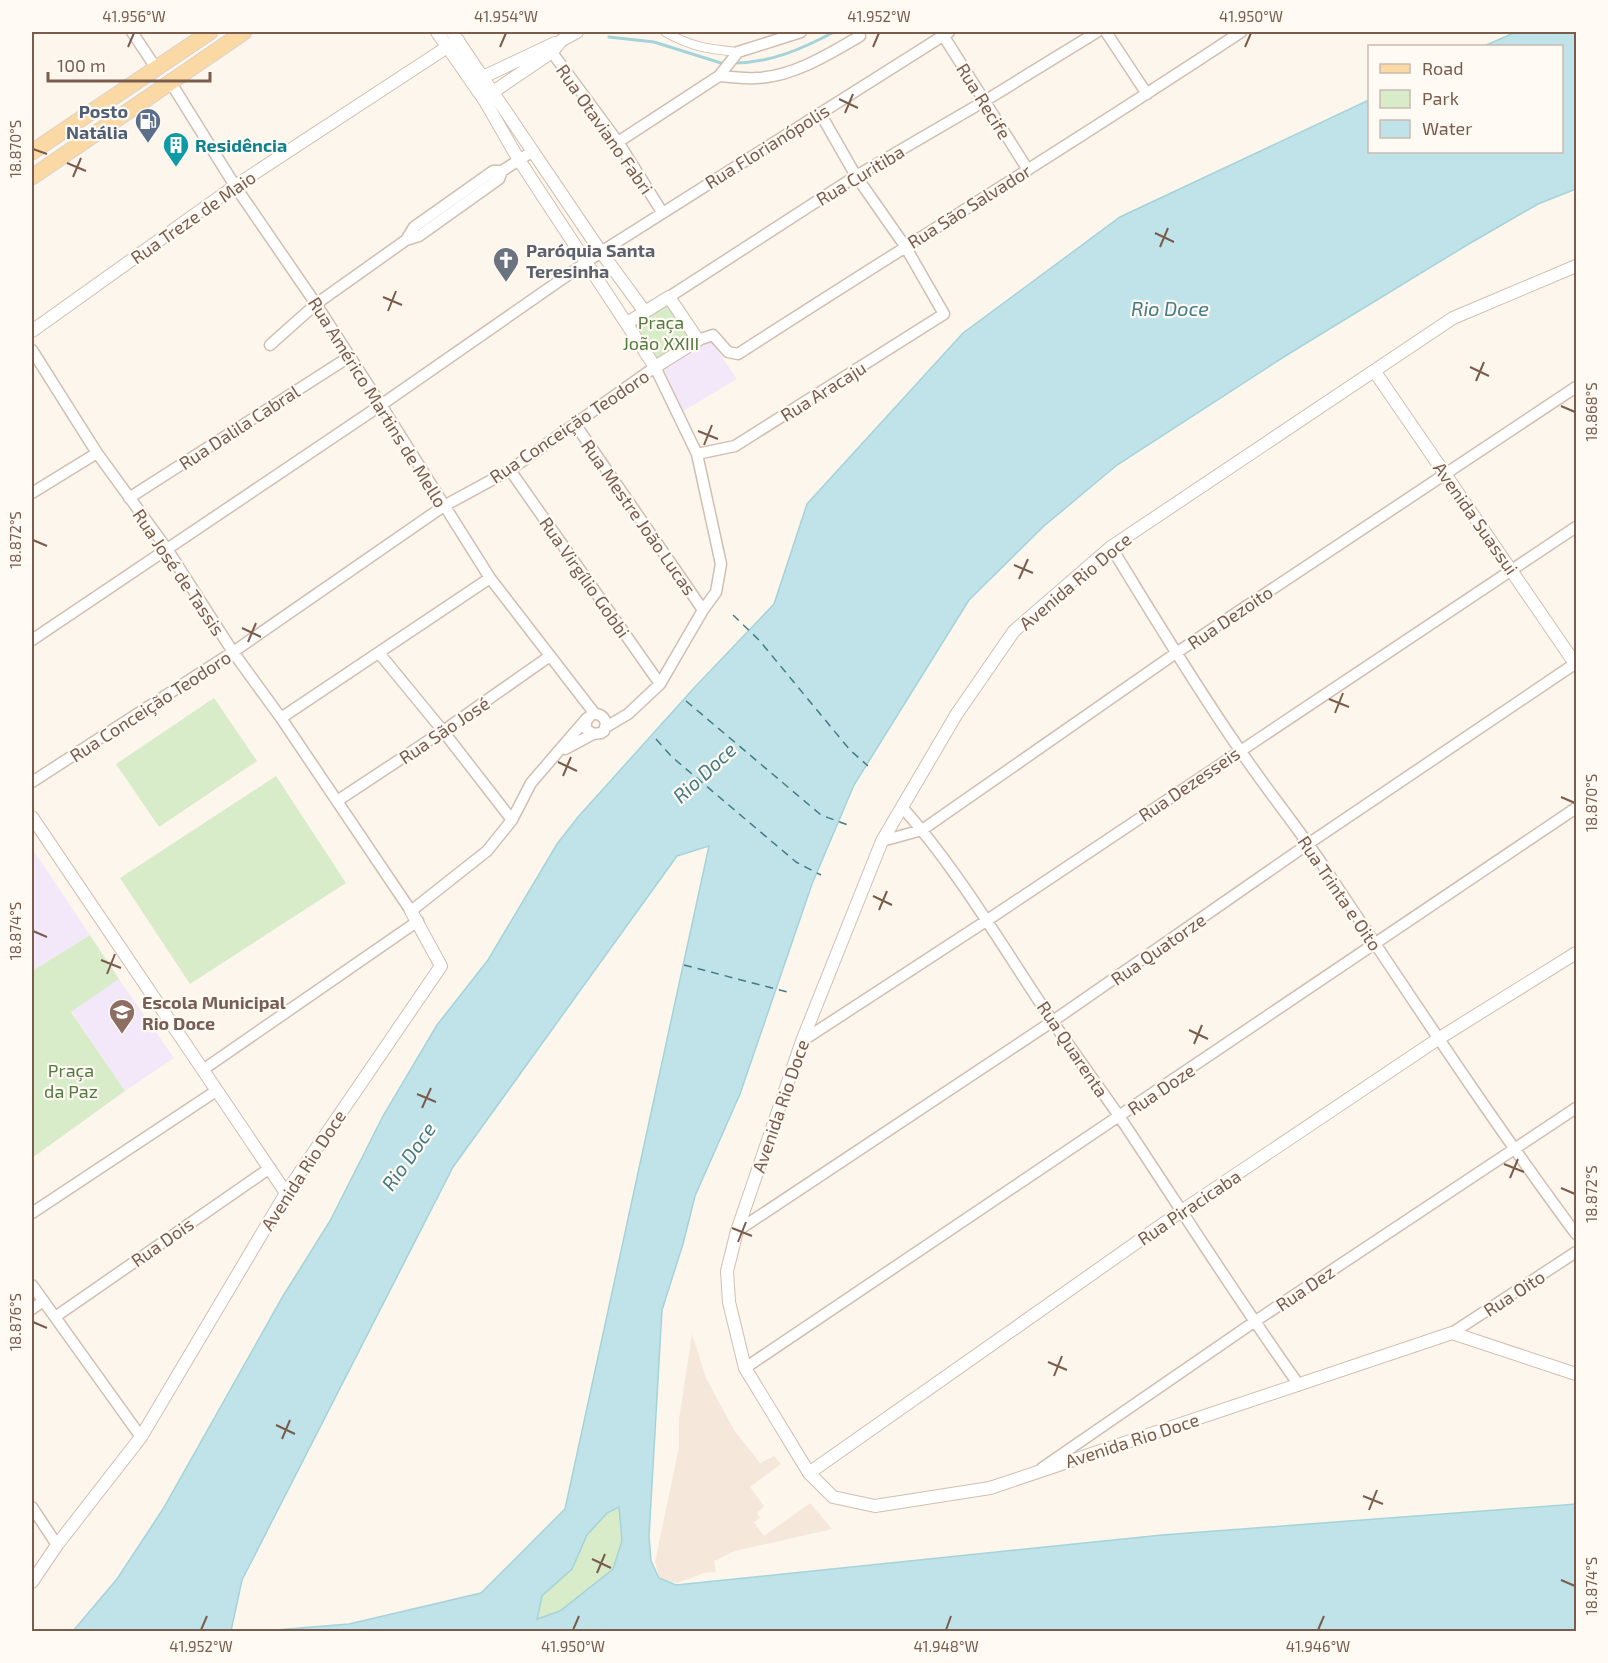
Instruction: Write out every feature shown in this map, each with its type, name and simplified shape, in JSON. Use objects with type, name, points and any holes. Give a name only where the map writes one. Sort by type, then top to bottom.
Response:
[{"type":"main road","points":[[32,152],[210,32]]},
{"type":"main road","points":[[32,177],[244,32]]},
{"type":"street","points":[[132,32],[156,68]]},
{"type":"street","points":[[437,32],[453,39],[483,77],[489,96],[519,160],[655,367],[696,454],[721,564],[716,592],[660,684],[628,714],[606,727],[601,733],[593,734],[559,752]]},
{"type":"street","points":[[489,96],[562,40],[578,32]]},
{"type":"street","points":[[665,32],[700,48],[738,52],[801,32]]},
{"type":"street","name":"Rua Curitiba","points":[[627,323],[856,176],[1097,32]]},
{"type":"street","points":[[1106,32],[1147,94]]},
{"type":"street","name":"Rua São Salvador","points":[[698,340],[713,335],[728,352],[738,354],[1241,32]]},
{"type":"street","name":"Rua Recife","points":[[944,33],[983,102],[1028,170]]},
{"type":"street","name":"Rua Florianópolis","points":[[32,640],[381,405],[601,252],[944,33]]},
{"type":"street","points":[[719,76],[759,78],[785,72],[819,60],[860,36]]},
{"type":"street","points":[[453,39],[489,96],[533,151],[601,252],[645,312]]},
{"type":"street","name":"Rua Treze de Maio","points":[[32,331],[235,186],[453,39]]},
{"type":"street","points":[[483,77],[550,49]]},
{"type":"street","name":"Rua Otaviano Fabri","points":[[550,49],[618,142],[662,212]]},
{"type":"street","points":[[618,142],[719,76],[738,52]]},
{"type":"street","name":"Rua Américo Martins de Mello","points":[[171,83],[235,186],[316,304],[490,578],[550,656],[591,716]]},
{"type":"street","points":[[820,113],[856,176],[905,246]]},
{"type":"street","points":[[270,345],[316,304],[406,240],[414,227],[493,171],[502,171],[533,151]]},
{"type":"street","name":"Rua Aracaju","points":[[696,454],[735,446],[944,314],[905,246]]},
{"type":"street","name":"Avenida Rio Doce","points":[[1452,1333],[990,1488],[875,1506],[833,1497],[809,1473],[745,1368],[729,1302],[727,1271],[737,1231],[802,1041],[882,841],[956,715],[1014,631],[1111,547],[1453,318],[1576,266]]},
{"type":"street","points":[[655,367],[698,340],[669,297]]},
{"type":"street","name":"Rua José de Tassis","points":[[32,350],[97,453],[167,549],[233,652],[281,718],[414,916]]},
{"type":"street","name":"Rua Dalila Cabral","points":[[129,498],[349,357]]},
{"type":"street","name":"Rua Conceição Teodoro","points":[[32,782],[233,652],[444,506],[510,470],[655,367]]},
{"type":"street","name":"Avenida Suassui","points":[[1375,372],[1576,664]]},
{"type":"street","name":"Rua Dezoito","points":[[882,841],[922,830],[1176,653],[1576,387]]},
{"type":"street","name":"Rua Mestre João Lucas","points":[[575,424],[703,610]]},
{"type":"street","points":[[32,494],[97,453]]},
{"type":"street","name":"Rua Virgílio Gobbi","points":[[510,470],[660,684]]},
{"type":"street","name":"Rua Dezesseis","points":[[802,1041],[986,921],[1576,527]]},
{"type":"street","name":"Rua Trinta e Oito","points":[[1111,547],[1239,750],[1308,844],[1438,1039],[1576,1234]]},
{"type":"street","points":[[281,718],[490,578]]},
{"type":"street","points":[[379,653],[512,820]]},
{"type":"street","name":"Rua São José","points":[[337,801],[550,656]]},
{"type":"street","name":"Rua Quatorze","points":[[737,1231],[1053,1022],[1308,844],[1576,664]]},
{"type":"street","points":[[204,1069],[414,916],[487,851],[512,820],[531,783],[591,716],[602,716],[606,727]]},
{"type":"street","points":[[591,716],[585,725],[593,734]]},
{"type":"street","name":"Rua Quarenta","points":[[902,807],[922,830],[986,921],[1254,1322],[1299,1385]]},
{"type":"street","name":"Rua Doze","points":[[745,1368],[1576,808]]},
{"type":"street","points":[[32,817],[286,1193]]},
{"type":"street","name":"Avenida Rio Doce","points":[[32,1582],[57,1545],[141,1437],[286,1193],[441,966],[414,916]]},
{"type":"street","name":"Rua Piracicaba","points":[[809,1473],[1180,1212],[1438,1039],[1576,953]]},
{"type":"street","points":[[32,1213],[216,1091]]},
{"type":"street","name":"Rua Dez","points":[[1037,1472],[1254,1322],[1576,1108]]},
{"type":"street","name":"Rua Dois","points":[[55,1317],[270,1168]]},
{"type":"street","name":"Rua Oito","points":[[1452,1333],[1576,1252]]},
{"type":"street","points":[[32,1285],[141,1437]]},
{"type":"street","points":[[32,1309],[42,1302]]},
{"type":"street","points":[[1452,1333],[1576,1374]]},
{"type":"street","points":[[32,1507],[57,1545]]},
{"type":"shaded area","points":[[711,341],[737,379],[680,413],[659,371]]},
{"type":"shaded area","points":[[32,848],[90,935],[32,971]]},
{"type":"shaded area","name":"Escola Municipal Rio Doce","points":[[119,979],[174,1058],[125,1091],[71,1011]]},
{"type":"shaded area","points":[[692,1334],[706,1378],[734,1430],[760,1463],[774,1456],[781,1464],[750,1487],[764,1506],[757,1513],[760,1518],[754,1522],[764,1536],[810,1503],[832,1529],[735,1551],[714,1561],[716,1572],[704,1573],[677,1583],[660,1579],[655,1562],[679,1447],[679,1419]]},
{"type":"green space","name":"Praça João XXIII","points":[[667,304],[690,338],[655,361],[632,326]]},
{"type":"green space","points":[[214,698],[257,761],[159,827],[116,764]]},
{"type":"green space","points":[[276,776],[346,883],[190,984],[120,878]]},
{"type":"green space","name":"Praça da Paz","points":[[90,935],[119,979],[71,1012],[125,1091],[32,1158],[32,971]]},
{"type":"green space","points":[[619,1506],[622,1541],[613,1569],[560,1611],[536,1619],[542,1596],[572,1569],[587,1535],[607,1513]]},
{"type":"water","name":"Rio Doce","points":[[1516,32],[1576,32],[1576,189],[1538,204],[1467,245],[1290,353],[1117,465],[1044,526],[969,600],[854,785],[812,884],[740,1094],[695,1196],[683,1244],[662,1310],[649,1536],[651,1561],[659,1578],[676,1585],[1162,1535],[1576,1504],[1576,1631],[263,1631],[349,1624],[481,1593],[565,1509],[709,846],[677,856],[453,1167],[242,1580],[231,1631],[73,1631],[117,1579],[163,1509],[283,1296],[330,1221],[383,1116],[437,1025],[488,960],[557,844],[578,817],[694,688],[774,604],[807,504],[963,333],[1120,217],[1368,100],[1368,153],[1563,153],[1563,45],[1486,45]],"holes":[[[619,1507],[622,1541],[613,1569],[560,1611],[537,1619],[542,1596],[572,1569],[587,1535],[607,1513]]]},
{"type":"waterway","points":[[734,63],[760,61],[786,54],[834,32]]},
{"type":"waterway","points":[[609,37],[654,42],[727,63]]},
{"type":"ferry route","points":[[733,615],[759,640],[850,750],[868,766]]},
{"type":"ferry route","points":[[686,701],[821,815],[848,825]]},
{"type":"ferry route","points":[[656,739],[672,757],[796,862],[821,875]]},
{"type":"ferry route","points":[[684,965],[791,993]]},
{"type":"place","name":"Posto Natália","points":[[148,144]]},
{"type":"place","name":"Residência","points":[[176,168]]},
{"type":"place","name":"Paróquia Santa Teresinha","points":[[506,283]]},
{"type":"place","name":"Escola Municipal Rio Doce","points":[[122,1035]]}]
